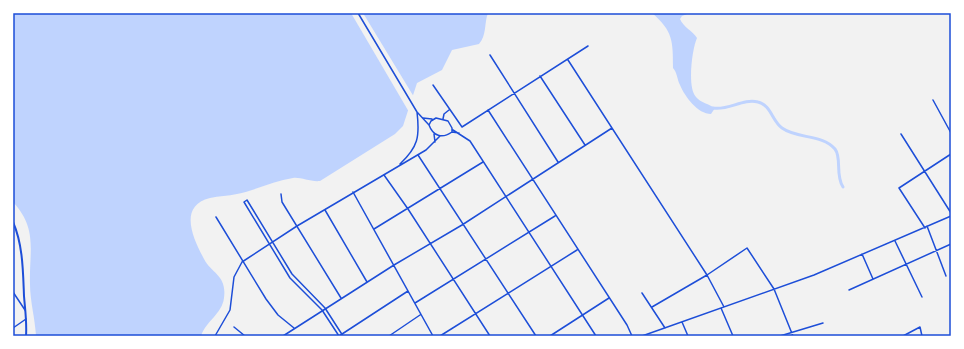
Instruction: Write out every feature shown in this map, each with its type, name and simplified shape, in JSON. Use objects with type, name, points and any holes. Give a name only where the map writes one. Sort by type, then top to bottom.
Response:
[{"type":"main road","points":[[13,222],[18,235],[22,258],[26,312],[26,336]]},
{"type":"street","points":[[358,13],[417,112],[434,133],[435,142]]},
{"type":"street","points":[[433,85],[462,127],[588,46]]},
{"type":"street","points":[[490,55],[558,162]]},
{"type":"street","points":[[568,60],[707,274],[733,336]]},
{"type":"street","points":[[540,76],[585,145]]},
{"type":"street","points":[[934,100],[951,133]]},
{"type":"street","points":[[444,119],[444,114],[449,110]]},
{"type":"street","points":[[488,110],[555,216],[627,325],[632,336]]},
{"type":"street","points":[[398,167],[408,157],[418,139],[419,128],[417,112]]},
{"type":"street","points":[[423,118],[432,120],[444,119],[450,123],[452,131]]},
{"type":"street","points":[[429,125],[432,120]]},
{"type":"street","points":[[283,336],[325,308],[462,224],[612,128]]},
{"type":"street","points":[[215,336],[230,310],[234,277],[242,262],[297,226],[418,155],[435,142],[440,136],[452,131],[468,139],[596,336]]},
{"type":"street","points":[[434,133],[440,136]]},
{"type":"street","points":[[901,134],[926,171],[951,213]]},
{"type":"street","points":[[924,228],[899,188],[951,154]]},
{"type":"street","points":[[418,155],[536,336]]},
{"type":"street","points":[[374,229],[483,162]]},
{"type":"street","points":[[384,175],[408,209],[490,336]]},
{"type":"street","points":[[353,192],[433,336]]},
{"type":"street","points":[[280,194],[282,202],[342,298]]},
{"type":"street","points":[[343,335],[325,308],[297,280],[247,200],[244,202],[294,284],[322,310],[339,336],[343,335],[408,291]]},
{"type":"street","points":[[325,210],[367,283]]},
{"type":"street","points":[[415,303],[555,216]]},
{"type":"street","points":[[642,336],[814,275],[951,216]]},
{"type":"street","points":[[216,217],[242,262],[272,308],[295,328]]},
{"type":"street","points":[[927,226],[946,276]]},
{"type":"street","points":[[895,241],[922,297]]},
{"type":"street","points":[[849,290],[951,244]]},
{"type":"street","points":[[652,307],[747,248],[774,289],[793,336]]},
{"type":"street","points":[[440,336],[577,250]]},
{"type":"street","points":[[862,254],[873,279]]},
{"type":"street","points":[[13,292],[26,312]]},
{"type":"street","points":[[642,293],[665,328]]},
{"type":"street","points":[[550,336],[609,298]]},
{"type":"street","points":[[389,336],[421,315]]},
{"type":"street","points":[[13,328],[26,319]]},
{"type":"street","points":[[682,322],[688,336]]},
{"type":"street","points":[[780,336],[823,323]]},
{"type":"street","points":[[234,327],[244,336]]},
{"type":"street","points":[[903,336],[920,327],[922,336]]},
{"type":"water","points":[[13,13],[488,13],[483,37],[479,44],[452,50],[442,70],[417,83],[403,126],[395,134],[320,181],[296,178],[286,179],[234,195],[210,198],[200,202],[194,208],[191,216],[191,224],[196,243],[207,264],[221,280],[224,290],[223,304],[206,326],[201,336],[36,336],[30,290],[31,251],[29,231],[21,212],[13,202]]},
{"type":"water","points":[[652,13],[690,13],[682,16],[680,19],[697,38],[693,51],[691,68],[693,92],[698,99],[715,108],[711,114],[701,111],[692,104],[682,90],[673,68],[672,43],[668,31],[659,19]]},
{"type":"pier","points":[[351,13],[363,13],[414,97],[409,112]]},
{"type":"waterway","points":[[713,108],[724,108],[752,101],[758,102],[766,106],[782,128],[795,134],[830,144],[837,153],[839,177],[843,187]]}]
